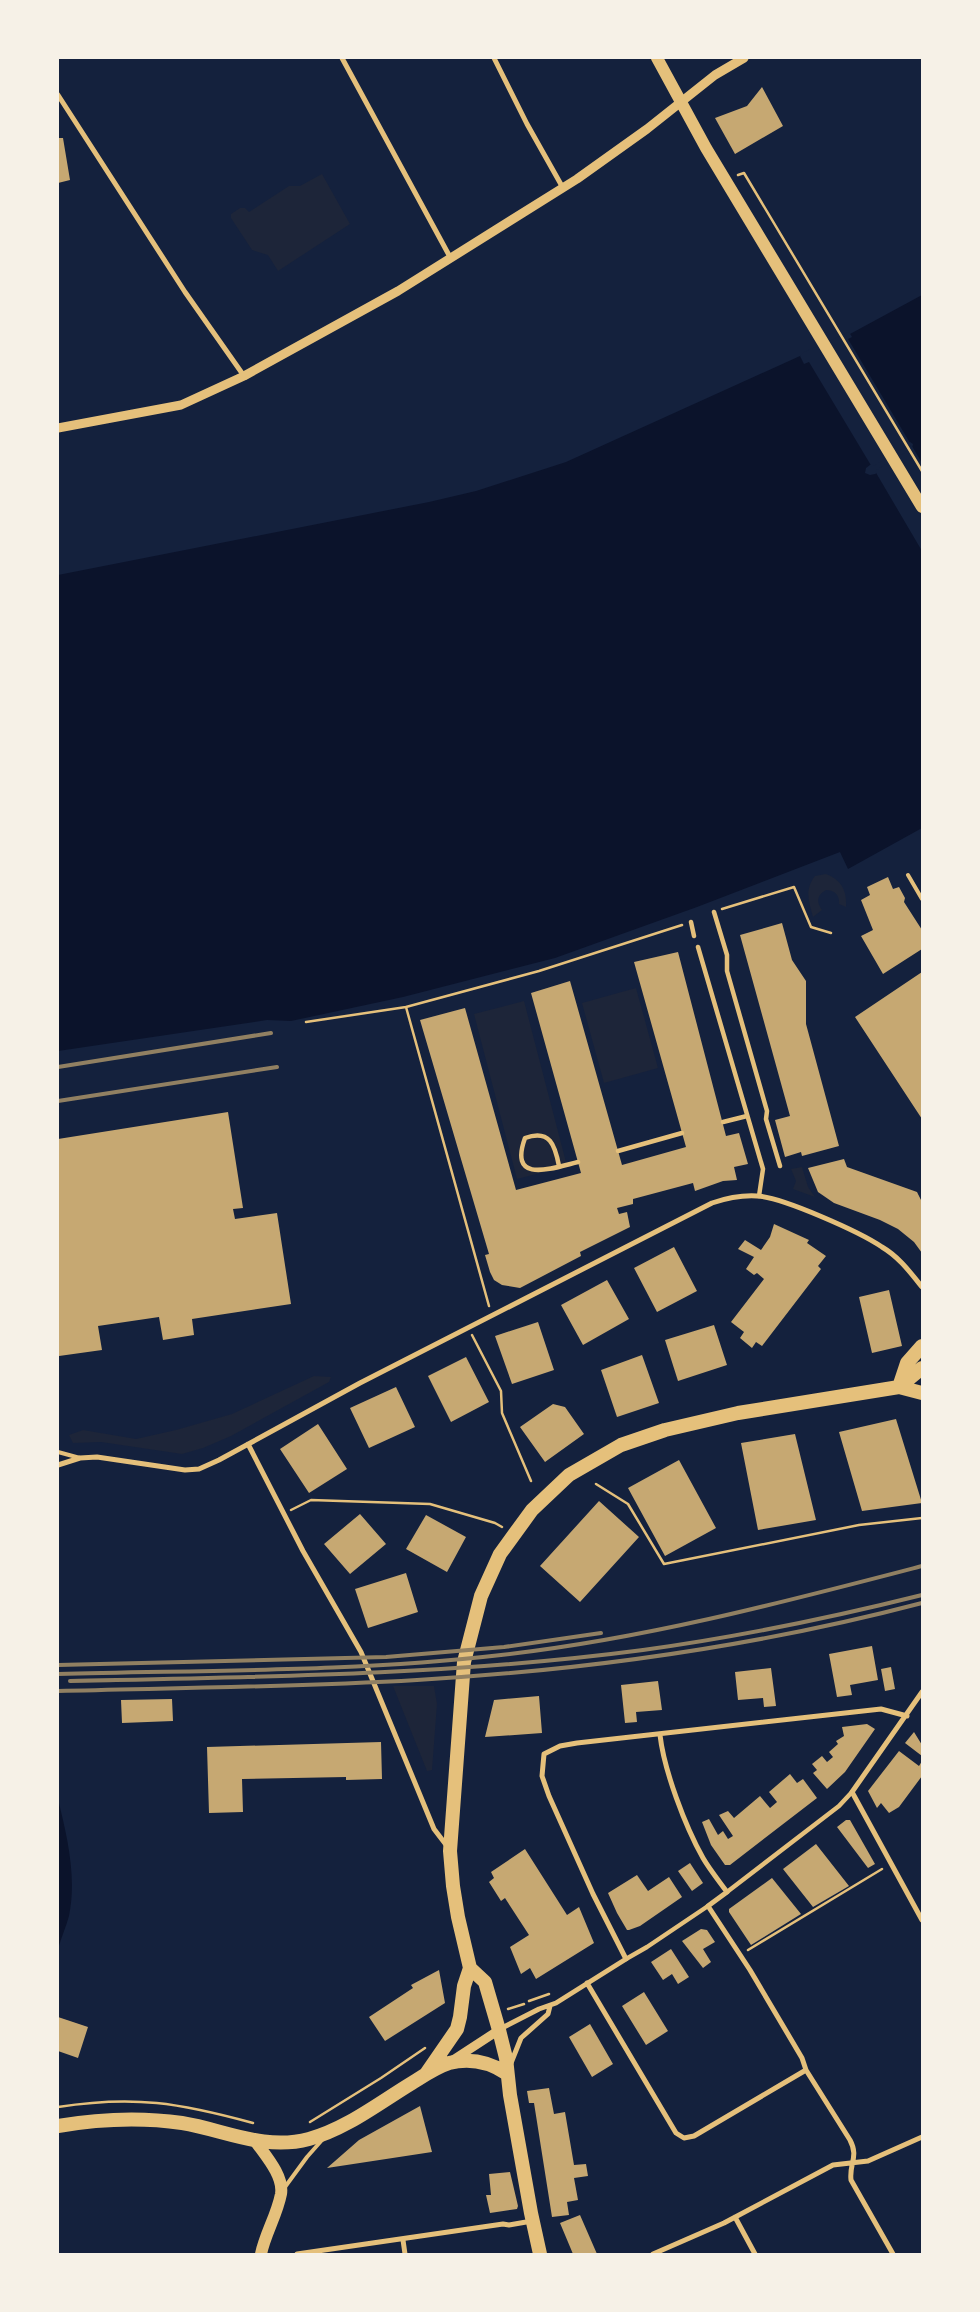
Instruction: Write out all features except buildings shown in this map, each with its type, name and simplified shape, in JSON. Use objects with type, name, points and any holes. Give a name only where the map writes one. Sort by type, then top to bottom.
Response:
[{"type":"highway","points":[[899,1387],[907,1363],[922,1346]]},
{"type":"highway","points":[[899,1387],[922,1368]]},
{"type":"highway","points":[[425,2075],[457,2028],[464,1986],[470,1968],[458,1917],[450,1851],[464,1662],[481,1596],[500,1554],[532,1510],[569,1475],[621,1445],[665,1430],[738,1413],[899,1387],[922,1393]]},
{"type":"highway","points":[[470,1968],[485,1982],[506,2058],[506,2073],[532,2221],[540,2254]]},
{"type":"highway","points":[[58,2126],[97,2120],[158,2120],[200,2127],[256,2142],[289,2144],[328,2134],[448,2063],[484,2062],[506,2073]]},
{"type":"main road","points":[[657,58],[706,148],[922,507]]},
{"type":"main road","points":[[256,2142],[275,2172],[281,2193],[264,2238],[261,2254]]},
{"type":"street","points":[[342,58],[450,257]]},
{"type":"street","points":[[494,58],[562,188]]},
{"type":"street","points":[[58,428],[182,405],[244,376],[361,312],[562,188],[647,129],[715,75],[744,58]]},
{"type":"street","points":[[58,95],[185,292],[225,346],[244,376]]},
{"type":"street","points":[[714,912],[727,955],[728,971],[767,1111],[766,1119],[780,1166]]},
{"type":"street","points":[[691,922],[694,936]]},
{"type":"street","points":[[698,947],[763,1169],[759,1196]]},
{"type":"street","points":[[723,1122],[748,1116]]},
{"type":"street","points":[[618,1151],[682,1133]]},
{"type":"street","points":[[559,1166],[553,1143],[545,1136],[535,1134],[525,1138],[521,1149],[522,1162],[527,1168],[536,1172],[578,1162]]},
{"type":"street","points":[[58,1465],[80,1458],[98,1457],[185,1470],[199,1469],[468,1326],[712,1203],[728,1197],[759,1196],[782,1202],[882,1246],[904,1265],[922,1287]]},
{"type":"street","points":[[248,1444],[361,1652],[434,1829],[450,1851]]},
{"type":"street","points":[[448,2063],[499,2030],[539,2009],[550,2006],[626,1958],[647,1947],[708,1906],[839,1806],[852,1792],[922,1692]]},
{"type":"street","points":[[626,1958],[593,1894],[548,1796],[542,1776],[542,1760],[549,1750],[560,1746],[881,1709],[907,1716]]},
{"type":"street","points":[[660,1735],[673,1787],[696,1844],[703,1858],[727,1892]]},
{"type":"street","points":[[852,1792],[922,1920]]},
{"type":"street","points":[[708,1906],[740,1955],[802,2058],[806,2070],[855,2148],[851,2174],[854,2186],[893,2254]]},
{"type":"street","points":[[587,1983],[676,2133],[684,2138],[694,2136],[806,2070]]},
{"type":"street","points":[[506,2073],[521,2038],[548,2014],[550,2006]]},
{"type":"street","points":[[653,2254],[735,2217],[833,2165],[868,2161],[922,2137]]},
{"type":"street","points":[[735,2217],[755,2254]]},
{"type":"street","points":[[296,2254],[532,2221]]},
{"type":"street","points":[[403,2240],[405,2254]]},
{"type":"lane","points":[[908,874],[922,900]]},
{"type":"lane","points":[[58,1452],[80,1458]]},
{"type":"lane","points":[[281,2193],[307,2157],[328,2134]]},
{"type":"path","points":[[744,173],[922,471]]},
{"type":"path","points":[[714,912],[794,886],[811,927],[831,933]]},
{"type":"path","points":[[306,1022],[406,1007],[539,971],[691,922]]},
{"type":"path","points":[[406,1007],[491,1315]]},
{"type":"path","points":[[468,1326],[501,1391],[502,1412],[531,1481]]},
{"type":"path","points":[[596,1484],[628,1504],[664,1564],[859,1525],[922,1518]]},
{"type":"path","points":[[284,1513],[311,1500],[430,1504],[495,1523],[514,1535]]},
{"type":"path","points":[[740,1955],[892,1863]]},
{"type":"path","points":[[303,2125],[317,2119],[429,2045]]},
{"type":"shaded area","points":[[322,174],[350,224],[278,271],[268,255],[252,250],[231,218],[231,214],[240,208],[245,208],[249,212],[289,186],[300,186]]},
{"type":"shaded area","points":[[922,295],[922,828],[848,869],[840,852],[697,907],[555,958],[403,997],[291,1021],[267,1020],[58,1051],[58,575],[429,502],[476,491],[566,462],[800,356],[826,347]],"holes":[[[910,442],[913,444],[911,452],[875,474],[865,473],[866,468],[870,465]]]},
{"type":"shaded area","points":[[826,874],[840,883],[846,896],[846,907],[839,904],[839,898],[836,894],[826,890],[818,899],[822,910],[813,917],[808,896],[809,886],[815,876]]},
{"type":"shaded area","points":[[636,988],[658,1068],[604,1083],[582,1003]]},
{"type":"shaded area","points":[[524,1001],[567,1166],[517,1179],[474,1014]]},
{"type":"shaded area","points":[[802,1167],[808,1187],[815,1197],[793,1189],[796,1181],[791,1169]]},
{"type":"shaded area","points":[[314,1376],[331,1377],[329,1382],[231,1436],[203,1448],[182,1454],[101,1442],[73,1443],[69,1435],[83,1430],[136,1439],[176,1430],[232,1414]]},
{"type":"shaded area","points":[[393,1686],[434,1686],[437,1704],[432,1770],[427,1771]]},
{"type":"shaded area","points":[[58,1799],[68,1842],[72,1886],[69,1916],[58,1949],[59,1894]]},
{"type":"pier","points":[[849,332],[852,337],[848,339],[922,463],[922,551],[875,471],[909,450],[911,445],[872,467],[809,362],[804,364],[800,356],[804,352]]},
{"type":"railway","points":[[58,1067],[271,1033]]},
{"type":"railway","points":[[58,1101],[277,1067]]},
{"type":"railway","points":[[58,1674],[390,1665],[501,1655],[554,1648],[661,1629],[766,1606],[922,1566]]},
{"type":"railway","points":[[70,1681],[429,1670],[572,1658],[643,1650],[748,1633],[922,1595]]},
{"type":"railway","points":[[58,1691],[282,1686],[417,1680],[545,1670],[608,1663],[735,1644],[798,1632],[922,1603]]},
{"type":"railway","points":[[58,1665],[386,1657],[504,1647],[601,1633]]}]
